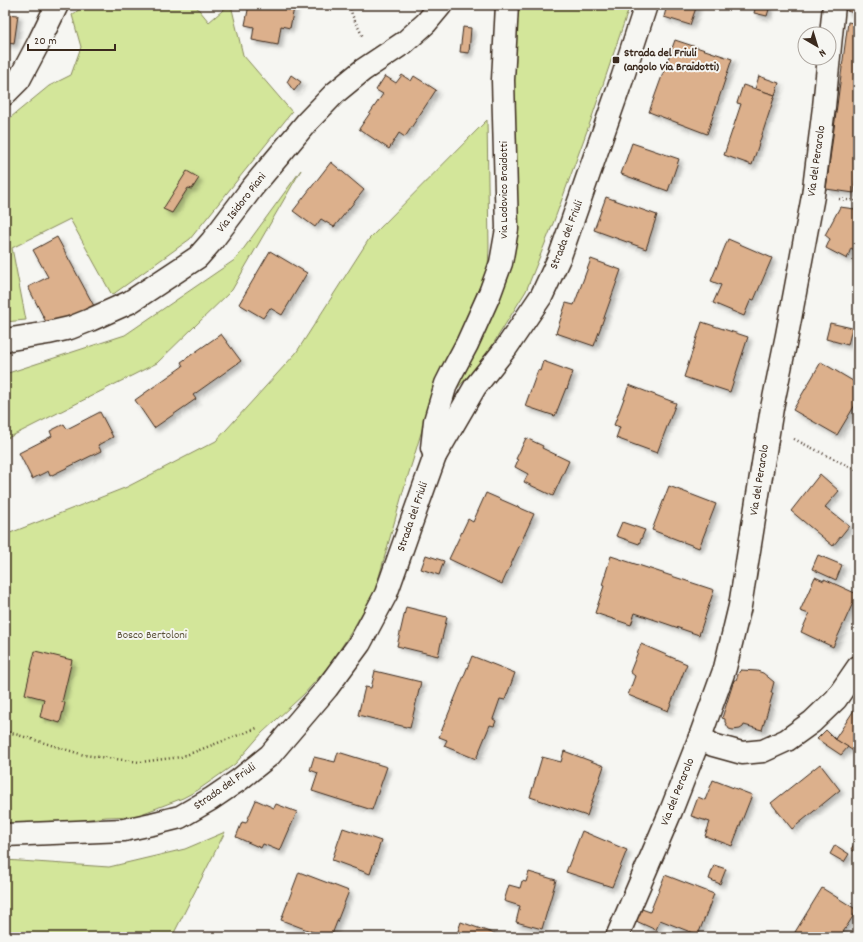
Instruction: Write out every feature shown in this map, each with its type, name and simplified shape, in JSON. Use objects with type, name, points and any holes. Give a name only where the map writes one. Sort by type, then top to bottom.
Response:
[{"type":"street","points":[[5,94],[19,80],[58,5]]},
{"type":"street","name":"Via Isidoro Piani","points":[[5,340],[70,328],[90,320],[135,299],[198,257],[212,242],[252,188],[307,122],[335,93],[363,70],[405,42],[426,23],[441,5]]},
{"type":"street","name":"Via Lodovico Braidotti","points":[[435,456],[432,448],[435,420],[446,384],[468,344],[490,293],[501,263],[505,242],[507,222],[503,80],[507,5]]},
{"type":"street","name":"Strada del Friuli","points":[[5,835],[124,830],[180,817],[211,799],[239,780],[270,755],[327,688],[360,643],[386,594],[435,456],[475,387],[506,348],[542,295],[560,256],[622,79],[646,5]]},
{"type":"street","name":"Via del Perarolo","points":[[617,937],[700,737],[724,668],[740,606],[772,408],[813,196],[824,107],[834,5]]},
{"type":"street","points":[[700,737],[713,745],[742,753],[763,751],[788,740],[812,722],[836,699],[858,667]]},
{"type":"path","points":[[350,5],[352,15],[376,62]]},
{"type":"path","points":[[790,437],[858,471]]},
{"type":"path","points":[[5,731],[84,755],[140,762],[181,757],[259,727]]},
{"type":"green space","points":[[85,5],[195,5],[209,22],[229,5],[231,5],[243,55],[292,112],[190,239],[112,295],[70,219],[12,248],[26,320],[5,322],[5,122],[49,86],[71,75],[81,47],[72,15]]},
{"type":"green space","points":[[518,5],[630,5],[592,117],[554,221],[526,291],[485,357],[448,399],[485,332],[506,283],[513,241],[516,135],[513,79]]},
{"type":"green space","name":"Bosco Bertoloni","points":[[487,120],[488,267],[433,393],[375,591],[329,666],[304,694],[262,733],[235,764],[198,790],[183,798],[136,816],[106,817],[59,823],[5,825],[5,535],[127,487],[216,441],[296,353],[369,239]]},
{"type":"green space","points":[[301,170],[232,290],[157,363],[5,439],[5,374],[125,335],[236,259]]},
{"type":"green space","points":[[225,832],[172,937],[5,937],[5,860],[109,867],[185,849]]},
{"type":"building","points":[[249,5],[287,5],[286,7],[294,8],[290,28],[281,26],[278,45],[252,40],[254,27],[245,25]]},
{"type":"building","points":[[667,5],[697,5],[690,25],[664,17]]},
{"type":"building","points":[[756,5],[770,6],[767,16],[754,13]]},
{"type":"building","points":[[847,5],[858,5],[858,14],[847,11]]},
{"type":"building","points":[[5,14],[18,15],[14,44],[5,42]]},
{"type":"building","points":[[848,22],[858,24],[858,156],[854,193],[826,189]]},
{"type":"building","points":[[463,27],[471,28],[469,53],[460,52]]},
{"type":"building","points":[[675,40],[732,59],[707,134],[649,112]]},
{"type":"building","points":[[291,75],[301,82],[294,91],[287,82]]},
{"type":"building","points":[[402,75],[411,81],[414,76],[436,90],[405,137],[399,133],[389,149],[359,129],[383,94],[376,90],[385,76],[396,83]]},
{"type":"building","points":[[759,76],[779,83],[775,95],[755,89]]},
{"type":"building","points":[[743,85],[775,95],[752,165],[724,155],[741,104],[737,103]]},
{"type":"building","points":[[632,143],[679,159],[668,191],[621,174]]},
{"type":"building","points":[[331,162],[364,190],[334,227],[321,219],[315,227],[293,211]]},
{"type":"building","points":[[187,171],[199,178],[192,189],[188,188],[172,213],[163,209]]},
{"type":"building","points":[[606,197],[657,215],[646,249],[594,230]]},
{"type":"building","points":[[858,202],[858,252],[851,248],[847,259],[826,248],[830,239],[825,235],[840,207],[855,209]]},
{"type":"building","points":[[57,237],[94,306],[64,323],[48,326],[28,287],[48,277],[33,250]]},
{"type":"building","points":[[728,239],[772,258],[754,300],[751,299],[744,316],[713,303],[721,285],[711,281]]},
{"type":"building","points":[[270,251],[307,273],[282,315],[270,308],[263,318],[239,304]]},
{"type":"building","points":[[591,259],[621,270],[594,346],[556,333],[566,303],[574,305]]},
{"type":"building","points":[[702,322],[748,337],[730,392],[684,377]]},
{"type":"building","points":[[830,323],[852,328],[848,345],[826,339]]},
{"type":"building","points":[[221,334],[241,361],[193,395],[196,399],[154,428],[135,400],[183,366],[181,362]]},
{"type":"building","points":[[543,361],[573,372],[555,416],[525,406],[538,370],[540,371]]},
{"type":"building","points":[[821,362],[858,384],[858,400],[837,435],[793,410]]},
{"type":"building","points":[[629,385],[676,403],[657,453],[616,438],[620,427],[614,425]]},
{"type":"building","points":[[100,412],[113,437],[98,445],[101,451],[50,476],[48,471],[32,479],[19,453],[52,436],[50,431],[64,424],[67,429]]},
{"type":"building","points":[[526,438],[543,446],[542,448],[569,461],[553,496],[524,482],[528,474],[515,467],[518,460],[516,459]]},
{"type":"building","points":[[820,474],[839,491],[825,507],[849,526],[833,546],[791,511]]},
{"type":"building","points":[[669,486],[716,504],[699,548],[652,530]]},
{"type":"building","points":[[486,493],[534,514],[502,584],[449,559],[468,519],[473,522]]},
{"type":"building","points":[[622,522],[645,530],[639,544],[616,536]]},
{"type":"building","points":[[426,555],[444,561],[439,575],[421,569]]},
{"type":"building","points":[[818,555],[842,565],[836,580],[812,569]]},
{"type":"building","points":[[611,556],[714,590],[699,635],[635,613],[631,625],[595,613],[604,586],[602,585]]},
{"type":"building","points":[[815,577],[824,581],[824,579],[857,594],[833,647],[801,632],[809,614],[800,611]]},
{"type":"building","points":[[406,607],[447,617],[438,656],[397,646]]},
{"type":"building","points":[[641,644],[687,664],[668,711],[628,695],[635,676],[630,672]]},
{"type":"building","points":[[35,651],[72,660],[62,702],[65,703],[60,723],[40,717],[44,699],[25,694]]},
{"type":"building","points":[[472,656],[515,673],[505,700],[500,699],[493,719],[496,721],[494,726],[490,725],[476,759],[444,746],[447,740],[439,737]]},
{"type":"building","points":[[741,670],[763,673],[774,682],[771,693],[773,693],[762,730],[744,725],[740,729],[729,729],[725,719],[722,718],[734,680],[736,680]]},
{"type":"building","points":[[375,671],[421,682],[410,728],[358,715],[365,687],[371,688]]},
{"type":"building","points":[[858,704],[858,754],[835,739]]},
{"type":"building","points":[[826,730],[835,739],[848,747],[841,755],[817,739]]},
{"type":"building","points":[[564,751],[604,766],[587,816],[530,797],[542,757],[561,762]]},
{"type":"building","points":[[338,752],[387,767],[372,810],[312,791],[318,773],[310,770],[314,757],[335,762]]},
{"type":"building","points":[[820,764],[840,790],[792,829],[771,803]]},
{"type":"building","points":[[713,780],[752,795],[732,846],[705,836],[710,822],[691,816],[698,797],[705,800]]},
{"type":"building","points":[[256,800],[274,808],[276,804],[297,812],[280,851],[263,844],[261,848],[236,837],[242,822],[246,823]]},
{"type":"building","points":[[343,828],[381,841],[370,874],[332,860]]},
{"type":"building","points":[[582,831],[627,850],[612,887],[566,872]]},
{"type":"building","points":[[858,838],[858,854],[851,849]]},
{"type":"building","points":[[835,845],[849,854],[844,862],[830,854]]},
{"type":"building","points":[[714,865],[726,869],[720,884],[709,879]]},
{"type":"building","points":[[299,872],[349,891],[331,937],[326,937],[281,920]]},
{"type":"building","points":[[529,872],[556,880],[542,929],[516,922],[520,906],[504,901],[509,885],[520,888],[522,881],[526,882]]},
{"type":"building","points":[[665,875],[714,894],[698,935],[660,920],[656,930],[636,921],[639,908],[650,912]]},
{"type":"building","points":[[822,888],[857,910],[840,937],[792,937]]},
{"type":"building","points":[[461,922],[498,935],[497,937],[456,937]]},
{"type":"place","name":"Strada del Friuli (angolo Via Braidotti)","points":[[616,60]]}]
